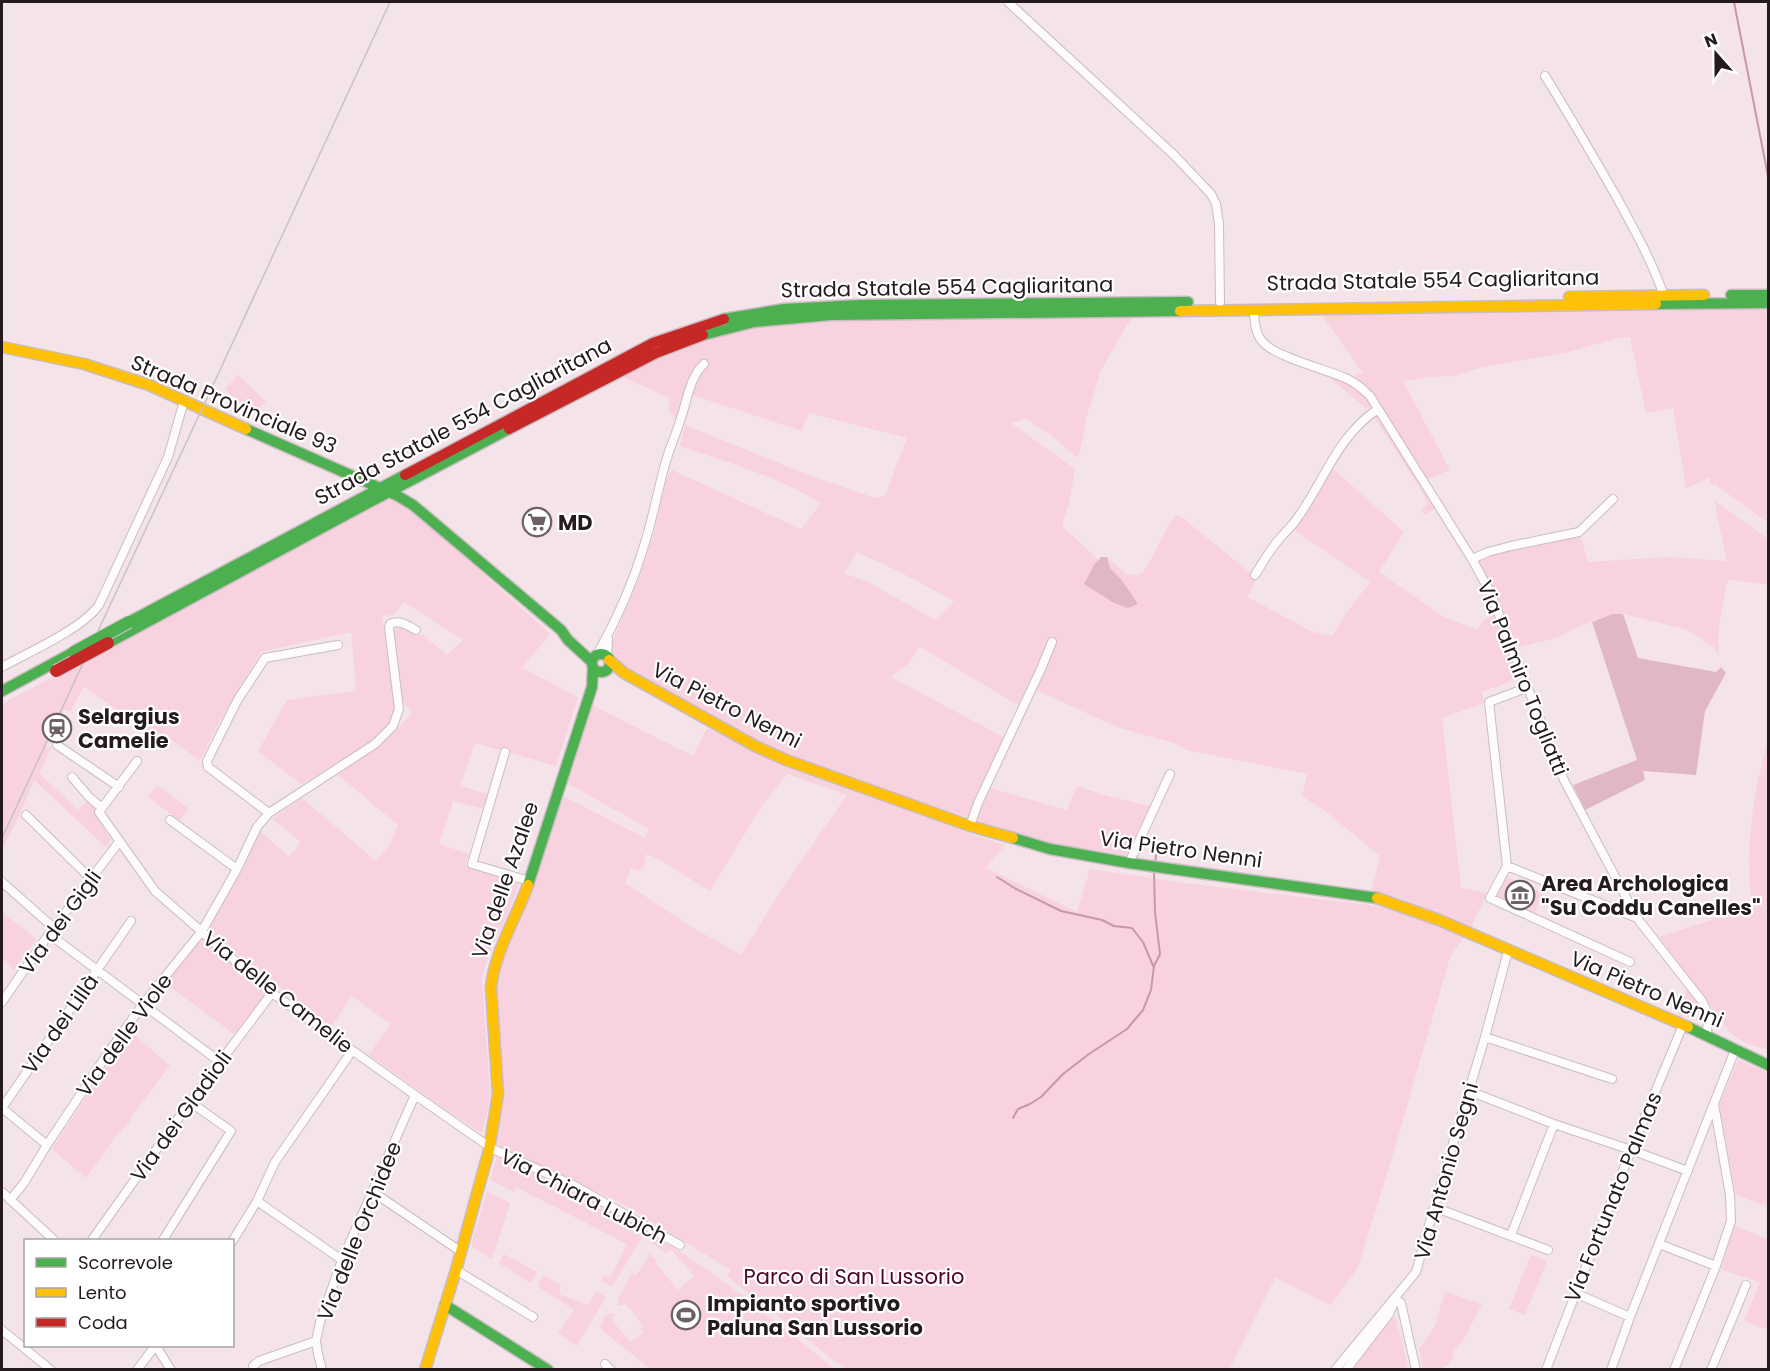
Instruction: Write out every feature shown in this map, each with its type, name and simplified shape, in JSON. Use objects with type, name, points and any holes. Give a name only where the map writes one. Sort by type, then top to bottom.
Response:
[{"type":"main road","name":"Strada Statale 554 Cagliaritana","points":[[2,691],[129,622],[384,490],[648,357],[698,336],[754,322],[831,315],[1669,304],[1767,299]]},
{"type":"main road","name":"Strada Statale 554 Cagliaritana","points":[[2,700],[653,343],[717,320],[784,309],[860,305],[1220,302],[1669,304]]},
{"type":"main road","name":"Strada Provinciale 93","points":[[2,347],[84,364],[149,385],[384,490]]},
{"type":"main road","points":[[384,490],[413,505],[561,630],[577,648],[600,662]]},
{"type":"main road","name":"Via Pietro Nenni","points":[[600,662],[786,760],[970,826],[1050,849],[1129,863],[1371,896],[1389,901],[1439,920],[1737,1048],[1768,1057]]},
{"type":"main road","name":"Via delle Azalee","points":[[425,1370],[486,1162],[498,1094],[492,976],[529,881],[600,662]]},
{"type":"main road","name":"Via Pietro Nenni","points":[[1737,1048],[1768,1065]]},
{"type":"main road","points":[[445,1305],[548,1370]]},
{"type":"street","points":[[1008,2],[1174,155],[1211,194],[1216,204],[1220,224],[1220,302]]},
{"type":"street","points":[[1545,76],[1584,139],[1629,220],[1669,304]]},
{"type":"street","name":"Via Palmiro Togliatti","points":[[1254,309],[1254,320],[1262,342],[1272,349],[1344,377],[1359,385],[1370,396],[1472,559],[1496,602],[1564,780],[1637,918],[1702,1001],[1708,1014],[1707,1035]]},
{"type":"street","points":[[600,662],[598,651],[610,632],[635,574],[655,509],[667,458],[691,386],[697,372],[704,364]]},
{"type":"street","points":[[2,667],[81,623],[95,611],[168,457],[184,401]]},
{"type":"street","points":[[1255,575],[1280,537],[1296,520],[1347,438],[1378,409]]},
{"type":"street","points":[[1472,559],[1511,546],[1578,532],[1613,499]]},
{"type":"street","name":"Via delle Viole","points":[[10,1200],[24,1183],[106,1056],[143,1004],[202,932],[237,869],[257,826],[269,813],[375,744],[393,726],[399,709],[390,624],[395,621],[402,622],[416,630]]},
{"type":"street","points":[[970,826],[978,803],[1052,642]]},
{"type":"street","points":[[269,813],[208,766],[207,762],[237,701],[265,658],[338,645]]},
{"type":"street","points":[[1521,690],[1489,702],[1507,867],[1490,898],[1630,962]]},
{"type":"street","points":[[57,745],[119,787]]},
{"type":"street","points":[[505,752],[472,864],[529,881]]},
{"type":"street","points":[[102,808],[137,761]]},
{"type":"street","points":[[1129,863],[1170,774]]},
{"type":"street","name":"Via delle Camelie","points":[[72,777],[102,808],[99,812],[154,891],[272,993],[489,1146]]},
{"type":"street","points":[[26,815],[91,879]]},
{"type":"street","points":[[170,820],[237,869]]},
{"type":"street","name":"Via dei Gigli","points":[[2,1002],[51,931],[119,842]]},
{"type":"street","points":[[1507,867],[1637,918]]},
{"type":"street","points":[[2,882],[51,931],[97,970],[220,1062]]},
{"type":"street","name":"Via dei Lillà","points":[[47,1145],[2,1108],[131,921]]},
{"type":"street","name":"Via Antonio Segni","points":[[1346,1370],[1389,1314],[1396,1299],[1416,1272],[1508,951]]},
{"type":"street","name":"Via dei Gladioli","points":[[93,1239],[190,1102],[272,993]]},
{"type":"street","name":"Via Fortunato Palmas","points":[[1546,1370],[1630,1150],[1683,1025]]},
{"type":"street","points":[[1485,1037],[1612,1079]]},
{"type":"street","points":[[1611,1370],[1737,1048]]},
{"type":"street","points":[[234,1239],[257,1201],[275,1162],[352,1051]]},
{"type":"street","points":[[1468,1091],[1688,1171]]},
{"type":"street","name":"Via delle Orchidee","points":[[322,1370],[316,1341],[320,1322],[342,1260],[415,1095]]},
{"type":"street","points":[[164,1239],[231,1131],[190,1102]]},
{"type":"street","points":[[1674,1370],[1716,1266],[1731,1221],[1730,1195],[1714,1104]]},
{"type":"street","points":[[1511,1235],[1554,1124]]},
{"type":"street","points":[[1705,1126],[1718,1130]]},
{"type":"street","name":"Via Chiara Lubich","points":[[489,1146],[575,1186],[680,1245]]},
{"type":"street","points":[[2,1192],[53,1239]]},
{"type":"street","points":[[373,1192],[460,1251]]},
{"type":"street","points":[[257,1201],[342,1260]]},
{"type":"street","points":[[1434,1207],[1548,1250]]},
{"type":"street","points":[[1659,1244],[1716,1266]]},
{"type":"street","points":[[456,1270],[533,1317]]},
{"type":"street","points":[[1711,1370],[1746,1285]]},
{"type":"street","points":[[1575,1293],[1630,1317]]},
{"type":"street","points":[[1396,1299],[1401,1303],[1416,1370]]},
{"type":"street","name":"Via Antonio Segni","points":[[1335,1370],[1384,1309],[1396,1299]]},
{"type":"street","points":[[2,1330],[51,1370]]},
{"type":"street","points":[[254,1370],[253,1366],[259,1360],[316,1341]]},
{"type":"street","points":[[137,1370],[155,1347]]},
{"type":"street","points":[[157,1347],[171,1370]]},
{"type":"green space","points":[[1668,308],[1669,311],[1678,309],[1768,309],[1768,523],[1716,485],[1712,486],[1709,478],[1686,488],[1673,408],[1646,413],[1630,337],[1617,338],[1569,352],[1482,367],[1455,376],[1403,381],[1450,470],[1427,479],[1371,391],[1354,376],[1363,373],[1321,314]]},
{"type":"green space","points":[[1130,316],[1133,319],[1127,325],[1100,372],[1086,419],[1078,458],[1053,437],[1026,419],[1011,423],[1075,469],[1062,526],[1098,559],[1084,584],[1137,604],[1121,579],[1110,568],[1107,557],[1126,574],[1137,575],[1143,572],[1171,521],[1175,516],[1180,516],[1257,578],[1247,597],[1313,632],[1333,636],[1344,616],[1370,582],[1293,529],[1331,467],[1404,532],[1379,572],[1444,617],[1477,630],[1485,619],[1497,614],[1520,678],[1482,692],[1484,703],[1442,718],[1461,888],[1487,893],[1471,928],[1405,900],[1372,890],[1380,856],[1325,811],[1302,796],[1307,774],[1186,750],[1177,744],[1117,727],[1038,691],[1042,673],[1047,669],[1054,644],[1050,641],[1018,705],[920,647],[907,665],[891,677],[1005,738],[969,818],[807,764],[769,747],[619,664],[610,648],[639,578],[654,533],[666,480],[672,470],[801,529],[821,503],[788,485],[680,446],[685,425],[803,473],[875,498],[885,496],[907,438],[809,413],[802,431],[692,395],[702,369],[707,365],[706,358],[698,365],[676,418],[669,412],[669,398],[621,376],[689,344],[733,331],[792,321]],"holes":[[[857,552],[954,601],[935,620],[870,583],[844,573]]]},
{"type":"green space","points":[[238,375],[266,402],[252,415],[225,389]]},
{"type":"green space","points":[[1327,376],[1341,379],[1360,389],[1372,407],[1367,409]]},
{"type":"green space","points":[[1374,417],[1380,417],[1434,504],[1435,508],[1426,515],[1420,510],[1428,504],[1420,488]]},
{"type":"green space","points":[[391,498],[443,538],[550,634],[522,668],[578,697],[556,766],[475,743],[460,786],[487,794],[483,809],[453,801],[439,844],[469,854],[465,865],[519,884],[509,912],[489,953],[482,977],[490,1094],[487,1114],[480,1132],[369,1055],[390,1024],[352,996],[331,1027],[251,966],[209,929],[260,831],[289,857],[301,842],[272,819],[302,798],[376,861],[390,844],[398,825],[338,775],[393,734],[412,713],[401,699],[394,631],[396,627],[423,635],[447,655],[463,640],[404,602],[393,615],[382,616],[396,699],[396,706],[389,725],[332,767],[301,784],[258,751],[287,700],[356,691],[351,632],[261,652],[223,715],[200,761],[164,734],[160,740],[84,687],[70,712],[64,710],[46,747],[49,749],[50,746],[52,747],[39,773],[78,810],[88,800],[96,810],[96,815],[111,840],[106,847],[34,780],[2,850],[2,704],[385,499]]},
{"type":"green space","points":[[1714,500],[1768,539],[1768,585],[1728,579],[1719,627],[1719,655],[1714,647],[1685,629],[1623,614],[1596,620],[1551,639],[1518,647],[1514,644],[1498,600],[1477,562],[1479,558],[1502,550],[1580,534],[1588,562],[1669,557],[1727,561]]},
{"type":"green space","name":"Parco di San Lussorio","points":[[590,704],[693,756],[707,728],[791,767],[1005,845],[986,868],[1077,912],[1090,869],[1369,905],[1395,910],[1464,937],[1450,957],[1358,1267],[1331,1305],[1275,1278],[1229,1370],[845,1369],[727,1276],[731,1270],[617,1201],[500,1148],[495,1135],[503,1098],[497,976],[525,906],[561,795],[645,838],[649,829],[565,782]],"holes":[[[787,774],[847,795],[784,886],[741,955],[690,926],[625,883],[631,868],[638,871],[644,868],[646,854],[710,891],[763,804]]]},
{"type":"green space","points":[[1768,740],[1768,1049],[1748,1044],[1730,1032],[1659,937],[1752,907],[1749,864],[1751,823]]},
{"type":"green space","points":[[157,785],[188,808],[180,821],[148,797]]},
{"type":"green space","points":[[1077,786],[1150,806],[1127,855],[1056,844],[976,821],[990,788],[1067,810]]},
{"type":"green space","name":"Area Archologica \"Su Coddu Canelles\"","points":[[1505,876],[1543,893],[1534,914],[1496,897]]},
{"type":"green space","points":[[2,912],[36,939],[14,970],[2,958]]},
{"type":"green space","points":[[202,937],[267,993],[234,1034],[165,983]]},
{"type":"green space","points":[[1687,988],[1701,1006],[1698,1012],[1689,1017],[1678,1016]]},
{"type":"green space","points":[[130,1031],[170,1066],[86,1178],[52,1149]]},
{"type":"green space","points":[[1738,1060],[1766,1072],[1768,1085],[1768,1206],[1736,1195],[1719,1106]]},
{"type":"green space","points":[[497,1156],[581,1195],[646,1231],[612,1287],[601,1280],[604,1275],[610,1278],[627,1244],[516,1187],[514,1192],[490,1180]]},
{"type":"green space","points":[[487,1191],[510,1203],[492,1259],[471,1246]]},
{"type":"green space","points":[[1732,1225],[1768,1239],[1768,1330],[1744,1321],[1760,1282],[1722,1270]]},
{"type":"green space","name":"Impianto sportivo Paluna San Lussorio","points":[[655,1237],[726,1283],[835,1369],[651,1369],[605,1333],[600,1326],[605,1316],[612,1313],[616,1315],[611,1319],[630,1342],[643,1333],[640,1328],[643,1326],[626,1304],[619,1306],[617,1300],[632,1273],[636,1275],[649,1256],[644,1251],[658,1260],[655,1262],[678,1290],[694,1276],[671,1249],[666,1253],[651,1243]]},
{"type":"green space","points":[[504,1254],[537,1272],[531,1283],[499,1263]]},
{"type":"green space","points":[[1531,1255],[1547,1261],[1525,1315],[1509,1309]]},
{"type":"green space","points":[[543,1275],[561,1285],[559,1294],[588,1305],[596,1291],[606,1297],[577,1346],[558,1333],[574,1310],[537,1286]]},
{"type":"green space","points":[[1445,1292],[1482,1304],[1463,1341],[1452,1353],[1454,1358],[1441,1369],[1423,1369],[1419,1349],[1434,1328]]},
{"type":"green space","points":[[1392,1318],[1396,1319],[1409,1369],[1351,1370]]},
{"type":"shaded area","points":[[1101,557],[1107,557],[1110,568],[1121,579],[1138,604],[1128,608],[1114,603],[1084,584]]},
{"type":"shaded area","points":[[1613,614],[1623,614],[1638,658],[1716,672],[1721,667],[1726,673],[1705,711],[1696,775],[1643,771],[1645,780],[1585,810],[1573,785],[1637,760],[1592,622]]},
{"type":"waterway","points":[[1734,2],[1768,176]]},
{"type":"waterway","points":[[1155,864],[1156,855]]},
{"type":"waterway","points":[[1013,1118],[1018,1109],[1041,1097],[1063,1074],[1127,1029],[1143,1010],[1151,990],[1154,966],[1160,954],[1155,912],[1154,870]]},
{"type":"waterway","points":[[997,877],[1061,911],[1102,920],[1114,926],[1132,928],[1143,942],[1154,968]]},
{"type":"tram line","points":[[98,631],[390,2]]},
{"type":"tram line","points":[[2,838],[85,659]]},
{"type":"traffic: fast","points":[[1731,295],[1768,295]]},
{"type":"traffic: fast","points":[[724,319],[784,309],[860,305],[1188,302]]},
{"type":"traffic: fast","points":[[1656,304],[1768,303]]},
{"type":"traffic: fast","points":[[703,335],[754,322],[831,315],[1180,311]]},
{"type":"traffic: fast","points":[[246,429],[398,496],[413,505],[561,630],[568,640],[592,662]]},
{"type":"traffic: fast","points":[[108,643],[509,429]]},
{"type":"traffic: fast","points":[[129,622],[405,475]]},
{"type":"traffic: fast","points":[[74,652],[129,622]]},
{"type":"traffic: fast","points":[[2,691],[74,652]]},
{"type":"traffic: fast","points":[[601,654],[607,657],[610,663],[607,669],[601,672],[595,669],[592,663],[595,657],[601,654]]},
{"type":"traffic: fast","points":[[528,885],[592,687],[593,667]]},
{"type":"traffic: fast","points":[[1013,838],[1050,849],[1129,863],[1377,898]]},
{"type":"traffic: fast","points":[[1688,1027],[1768,1065]]},
{"type":"traffic: fast","points":[[445,1305],[548,1370]]},
{"type":"traffic: slow","points":[[1569,297],[1704,295]]},
{"type":"traffic: slow","points":[[1180,311],[1656,304]]},
{"type":"traffic: slow","points":[[2,347],[84,364],[149,385],[246,429]]},
{"type":"traffic: slow","points":[[609,660],[624,673],[757,747],[786,760],[970,826],[1013,838]]},
{"type":"traffic: slow","points":[[425,1370],[456,1270],[489,1150],[498,1094],[491,988],[496,962],[528,885]]},
{"type":"traffic: slow","points":[[1377,898],[1439,920],[1688,1027]]},
{"type":"traffic: jam","points":[[405,475],[653,343],[724,319]]},
{"type":"traffic: jam","points":[[509,429],[656,353],[703,335]]},
{"type":"traffic: jam","points":[[56,671],[108,643]]},
{"type":"place","name":"MD","points":[[537,522]]},
{"type":"place","name":"Selargius Camelie","points":[[57,728]]},
{"type":"place","name":"Area Archologica \"Su Coddu Canelles\"","points":[[1520,895]]},
{"type":"place","name":"Impianto sportivo Paluna San Lussorio","points":[[686,1315]]}]
